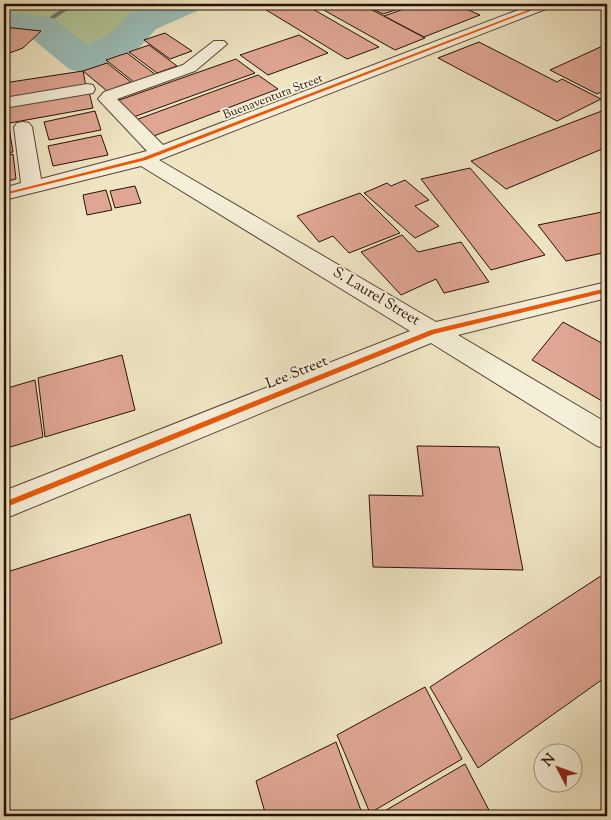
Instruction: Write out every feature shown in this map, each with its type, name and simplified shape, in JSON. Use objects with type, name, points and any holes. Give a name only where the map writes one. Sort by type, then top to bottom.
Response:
[{"type":"street","name":"Buenaventura Street","points":[[4,194],[152,156],[546,4]]},
{"type":"street","name":"S. Laurel Street","points":[[219,44],[189,68],[110,96],[107,99],[152,156],[434,332],[607,437]]},
{"type":"street","points":[[4,103],[87,89]]},
{"type":"street","points":[[22,127],[32,187]]},
{"type":"street","name":"Lee Street","points":[[4,505],[434,332],[607,290]]},
{"type":"green space","points":[[4,4],[185,4],[143,21],[122,43],[83,61],[40,27],[4,22]]},
{"type":"building","points":[[304,4],[379,47],[347,59],[258,5]]},
{"type":"building","points":[[313,4],[361,4],[425,38],[395,50]]},
{"type":"building","points":[[363,4],[408,4],[410,5],[383,14]]},
{"type":"building","points":[[418,4],[455,4],[480,15],[424,37],[384,16]]},
{"type":"building","points":[[4,27],[41,31],[23,48],[4,55]]},
{"type":"building","points":[[165,33],[192,51],[170,59],[144,40]]},
{"type":"building","points":[[299,35],[328,53],[268,75],[240,55]]},
{"type":"building","points":[[479,42],[557,82],[562,79],[601,99],[557,121],[438,58]]},
{"type":"building","points":[[607,44],[607,89],[597,94],[550,70]]},
{"type":"building","points":[[149,45],[177,66],[157,73],[129,52]]},
{"type":"building","points":[[127,53],[156,75],[135,83],[106,60]]},
{"type":"building","points":[[236,59],[255,73],[128,119],[111,103]]},
{"type":"building","points":[[107,63],[131,82],[107,91],[83,71]]},
{"type":"building","points":[[83,71],[86,87],[4,100],[4,83]]},
{"type":"building","points":[[258,75],[278,89],[151,137],[133,121]]},
{"type":"building","points":[[89,92],[93,108],[4,124],[4,106]]},
{"type":"building","points":[[607,109],[607,147],[506,189],[471,161]]},
{"type":"building","points":[[95,111],[101,130],[49,140],[44,122]]},
{"type":"building","points":[[9,127],[13,152],[4,153],[4,129]]},
{"type":"building","points":[[101,135],[108,155],[53,166],[48,146]]},
{"type":"building","points":[[13,154],[16,179],[4,182],[4,156]]},
{"type":"building","points":[[470,168],[545,255],[491,270],[421,179]]},
{"type":"building","points":[[405,180],[429,200],[415,206],[439,226],[415,238],[364,193],[387,183],[391,186]]},
{"type":"building","points":[[135,186],[141,203],[115,208],[110,191]]},
{"type":"building","points":[[106,190],[112,210],[87,215],[83,195]]},
{"type":"building","points":[[360,193],[400,233],[349,253],[333,236],[319,242],[297,216]]},
{"type":"building","points":[[607,211],[607,252],[566,261],[538,225]]},
{"type":"building","points":[[4,217],[8,253],[4,254]]},
{"type":"building","points":[[402,235],[418,252],[461,242],[489,282],[444,293],[436,279],[401,295],[361,252]]},
{"type":"building","points":[[563,322],[607,346],[607,404],[532,360]]},
{"type":"building","points":[[122,355],[135,410],[45,437],[38,378]]},
{"type":"building","points":[[35,380],[43,437],[4,449],[4,389]]},
{"type":"building","points":[[417,446],[499,447],[523,570],[373,567],[369,495],[423,496]]},
{"type":"building","points":[[190,514],[222,643],[4,722],[4,573]]},
{"type":"building","points":[[607,572],[607,676],[478,768],[430,687]]},
{"type":"building","points":[[425,687],[462,759],[370,813],[337,735]]},
{"type":"building","points":[[336,742],[363,816],[266,816],[256,781]]},
{"type":"building","points":[[465,764],[492,816],[376,816]]},
{"type":"waterway","points":[[40,26],[73,4]]},
{"type":"waterway","points":[[4,22],[40,26],[83,61],[122,43],[143,21],[185,4]]},
{"type":"cycle path","points":[[4,194],[144,159],[546,4]]},
{"type":"cycle path","points":[[4,505],[433,332],[607,290]]}]
